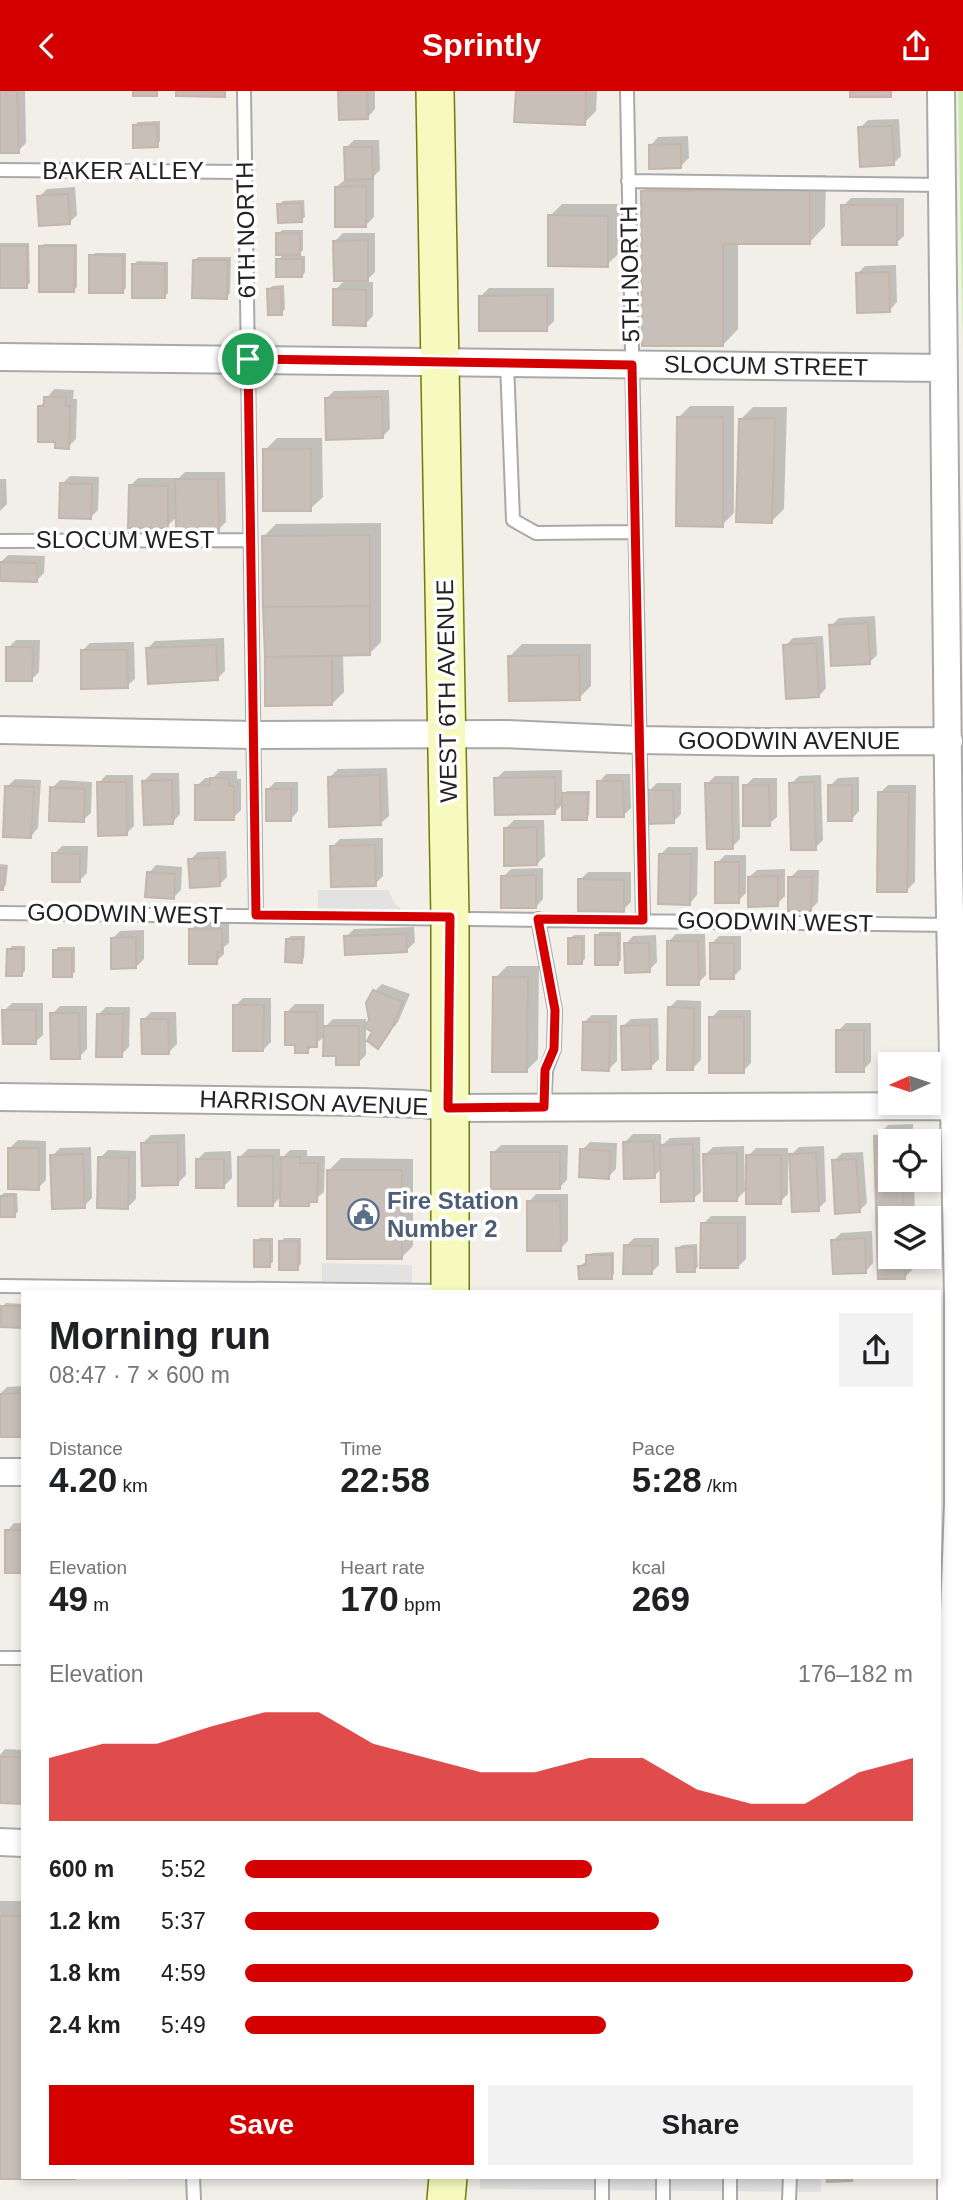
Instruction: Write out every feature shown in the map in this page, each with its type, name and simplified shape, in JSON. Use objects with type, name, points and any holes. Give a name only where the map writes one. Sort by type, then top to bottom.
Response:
[{"type":"street","name":"WEST 6TH AVENUE","points":[[435,91],[450,917],[450,1290]]},
{"type":"street","points":[[941,91],[955,617],[948,741],[956,864],[959,1106],[951,1668],[951,2200]]},
{"type":"street","name":"SLOCUM STREET","points":[[0,357],[632,365],[947,374]]},
{"type":"street","name":"GOODWIN AVENUE","points":[[0,730],[90,733],[505,734],[639,740],[948,741]]},
{"type":"street","name":"HARRISON AVENUE","points":[[0,1097],[362,1102],[423,1104],[448,1108],[959,1106]]},
{"type":"street","points":[[0,1472],[21,1472]]},
{"type":"street","points":[[0,1842],[21,1843]]},
{"type":"street","points":[[446,2200],[447,2179]]},
{"type":"lane","name":"6TH NORTH","points":[[244,91],[256,915]]},
{"type":"lane","name":"5TH NORTH","points":[[626,91],[643,920]]},
{"type":"lane","name":"BAKER ALLEY","points":[[0,170],[245,171]]},
{"type":"lane","points":[[628,181],[943,185]]},
{"type":"lane","points":[[507,363],[513,520],[536,533],[634,532]]},
{"type":"lane","name":"SLOCUM WEST","points":[[0,541],[250,540]]},
{"type":"lane","name":"GOODWIN WEST","points":[[0,913],[957,925]]},
{"type":"lane","points":[[538,919],[555,1010],[554,1049],[545,1070],[544,1107]]},
{"type":"lane","points":[[0,1286],[354,1290]]},
{"type":"lane","points":[[0,1658],[21,1658]]},
{"type":"lane","points":[[193,2179],[194,2200]]},
{"type":"lane","points":[[602,2179],[602,2200]]},
{"type":"lane","points":[[663,2179],[663,2200]]},
{"type":"lane","points":[[730,2179],[730,2200]]},
{"type":"lane","points":[[789,2200],[790,2179]]},
{"type":"green space","points":[[958,91],[963,91],[963,351]]},
{"type":"shaded area","points":[[318,890],[389,890],[394,903],[406,913],[318,912]]},
{"type":"shaded area","points":[[322,1263],[412,1265],[412,1283],[322,1281]]},
{"type":"shaded area","points":[[130,2179],[401,2179],[401,2180]]},
{"type":"shaded area","points":[[480,2179],[821,2179],[821,2192],[480,2189]]},
{"type":"building","points":[[0,91],[17,91],[19,153],[0,153]]},
{"type":"building","points":[[133,91],[157,91],[157,96],[133,96]]},
{"type":"building","points":[[176,91],[225,91],[225,97],[176,96]]},
{"type":"building","points":[[338,91],[367,91],[368,119],[339,120]]},
{"type":"building","points":[[516,91],[586,91],[585,125],[514,122]]},
{"type":"building","points":[[850,91],[891,91],[891,97],[850,97]]},
{"type":"building","points":[[157,124],[158,147],[133,148],[133,125]]},
{"type":"building","points":[[892,126],[894,165],[860,167],[858,127]]},
{"type":"building","points":[[681,144],[681,168],[649,169],[649,145]]},
{"type":"building","points":[[344,147],[372,147],[373,179],[345,180]]},
{"type":"building","points":[[366,186],[366,227],[335,227],[335,187]]},
{"type":"building","points":[[810,190],[810,244],[723,244],[723,346],[642,346],[641,191]]},
{"type":"building","points":[[68,194],[70,224],[39,226],[37,196]]},
{"type":"building","points":[[301,203],[302,222],[278,223],[277,204]]},
{"type":"building","points":[[841,205],[897,205],[897,245],[842,245]]},
{"type":"building","points":[[548,215],[608,216],[608,267],[548,266]]},
{"type":"building","points":[[276,233],[300,233],[300,255],[276,255]]},
{"type":"building","points":[[368,240],[368,281],[334,281],[333,241]]},
{"type":"building","points":[[0,246],[27,246],[27,288],[0,288]]},
{"type":"building","points":[[39,246],[75,246],[74,292],[39,292]]},
{"type":"building","points":[[89,255],[123,256],[123,293],[89,293]]},
{"type":"building","points":[[276,259],[303,259],[302,277],[276,277]]},
{"type":"building","points":[[193,260],[228,260],[227,299],[192,298]]},
{"type":"building","points":[[132,264],[165,264],[165,298],[132,298]]},
{"type":"building","points":[[889,272],[890,312],[857,313],[856,273]]},
{"type":"building","points":[[281,288],[282,315],[268,315],[267,289]]},
{"type":"building","points":[[333,289],[366,290],[366,326],[333,325]]},
{"type":"building","points":[[547,295],[547,331],[479,331],[479,296]]},
{"type":"building","points":[[44,397],[66,397],[66,406],[70,406],[69,449],[55,448],[55,442],[38,442],[38,406],[44,406]]},
{"type":"building","points":[[382,397],[383,438],[326,440],[325,398]]},
{"type":"building","points":[[677,417],[723,417],[723,527],[676,526]]},
{"type":"building","points":[[775,418],[772,523],[736,522],[739,419]]},
{"type":"building","points":[[263,449],[311,449],[311,511],[263,511]]},
{"type":"building","points":[[175,479],[218,479],[219,531],[176,532]]},
{"type":"building","points":[[60,483],[92,484],[91,519],[59,518]]},
{"type":"building","points":[[129,485],[168,486],[168,528],[128,528]]},
{"type":"building","points":[[370,535],[370,606],[263,607],[262,536]]},
{"type":"building","points":[[0,562],[37,563],[37,582],[0,581]]},
{"type":"building","points":[[370,606],[370,655],[265,657],[263,607]]},
{"type":"building","points":[[868,623],[870,664],[831,666],[829,625]]},
{"type":"building","points":[[816,643],[819,697],[786,699],[783,645]]},
{"type":"building","points":[[216,645],[218,680],[148,684],[146,648]]},
{"type":"building","points":[[6,647],[33,647],[32,681],[6,681]]},
{"type":"building","points":[[81,650],[127,650],[128,688],[81,689]]},
{"type":"building","points":[[579,655],[580,700],[509,701],[508,656]]},
{"type":"building","points":[[332,656],[332,705],[265,706],[265,657]]},
{"type":"building","points":[[380,775],[381,825],[329,827],[328,777]]},
{"type":"building","points":[[555,777],[555,814],[495,815],[494,778]]},
{"type":"building","points":[[210,778],[229,778],[229,786],[234,786],[234,820],[195,820],[195,785],[210,785]]},
{"type":"building","points":[[172,780],[173,824],[144,825],[142,781]]},
{"type":"building","points":[[597,781],[623,781],[624,817],[597,817]]},
{"type":"building","points":[[97,782],[126,782],[127,835],[98,836]]},
{"type":"building","points":[[814,782],[816,850],[791,850],[789,783]]},
{"type":"building","points":[[705,783],[732,783],[733,849],[707,849]]},
{"type":"building","points":[[743,785],[769,785],[770,826],[743,826]]},
{"type":"building","points":[[828,785],[852,785],[852,821],[828,821]]},
{"type":"building","points":[[5,786],[34,787],[31,838],[3,837]]},
{"type":"building","points":[[50,787],[85,789],[84,822],[49,821]]},
{"type":"building","points":[[266,789],[291,789],[291,821],[266,821]]},
{"type":"building","points":[[647,790],[673,790],[674,823],[647,824]]},
{"type":"building","points":[[878,792],[909,792],[907,892],[877,892]]},
{"type":"building","points":[[562,793],[587,793],[587,820],[562,820]]},
{"type":"building","points":[[537,827],[537,865],[504,866],[504,828]]},
{"type":"building","points":[[375,845],[376,886],[331,887],[330,846]]},
{"type":"building","points":[[52,853],[80,854],[80,882],[52,882]]},
{"type":"building","points":[[659,854],[691,854],[690,905],[658,904]]},
{"type":"building","points":[[219,858],[220,886],[190,888],[188,859]]},
{"type":"building","points":[[715,862],[739,862],[739,903],[715,903]]},
{"type":"building","points":[[0,868],[5,868],[3,890],[0,890]]},
{"type":"building","points":[[147,872],[175,874],[174,899],[145,897]]},
{"type":"building","points":[[536,875],[536,908],[501,908],[501,876]]},
{"type":"building","points":[[778,876],[778,906],[748,907],[748,877]]},
{"type":"building","points":[[788,877],[812,877],[811,911],[788,911]]},
{"type":"building","points":[[578,879],[624,880],[624,912],[578,911]]},
{"type":"building","points":[[189,929],[222,929],[222,952],[217,952],[217,964],[189,964]]},
{"type":"building","points":[[406,934],[407,952],[345,955],[344,936]]},
{"type":"building","points":[[595,935],[618,935],[618,965],[595,965]]},
{"type":"building","points":[[136,937],[136,968],[111,969],[111,938]]},
{"type":"building","points":[[568,938],[582,938],[582,964],[568,964]]},
{"type":"building","points":[[286,939],[303,939],[302,963],[285,962]]},
{"type":"building","points":[[667,941],[698,941],[699,985],[667,985]]},
{"type":"building","points":[[624,943],[649,943],[650,972],[625,973]]},
{"type":"building","points":[[710,943],[734,943],[734,979],[710,979]]},
{"type":"building","points":[[7,949],[23,949],[22,976],[6,976]]},
{"type":"building","points":[[53,950],[72,950],[72,977],[53,977]]},
{"type":"building","points":[[493,977],[528,977],[527,1072],[492,1072]]},
{"type":"building","points":[[373,990],[403,1002],[390,1031],[378,1049],[367,1041],[372,1032],[364,1027],[369,1020],[366,1003]]},
{"type":"building","points":[[233,1005],[264,1005],[263,1051],[233,1051]]},
{"type":"building","points":[[668,1007],[694,1008],[693,1070],[667,1070]]},
{"type":"building","points":[[2,1010],[36,1010],[36,1044],[3,1044]]},
{"type":"building","points":[[285,1012],[317,1012],[317,1047],[308,1047],[308,1053],[295,1053],[295,1045],[285,1045]]},
{"type":"building","points":[[50,1013],[79,1013],[80,1059],[51,1059]]},
{"type":"building","points":[[97,1014],[123,1014],[122,1057],[96,1057]]},
{"type":"building","points":[[709,1017],[744,1017],[744,1073],[709,1073]]},
{"type":"building","points":[[141,1019],[168,1019],[169,1054],[142,1054]]},
{"type":"building","points":[[583,1022],[610,1022],[609,1071],[582,1070]]},
{"type":"building","points":[[650,1025],[651,1069],[622,1070],[621,1026]]},
{"type":"building","points":[[324,1026],[359,1026],[359,1065],[336,1065],[336,1056],[323,1056]]},
{"type":"building","points":[[836,1030],[864,1030],[864,1072],[836,1072]]},
{"type":"building","points":[[874,1136],[878,1136],[878,1192],[903,1192],[904,1206],[878,1206],[878,1269],[905,1269],[905,1279],[878,1279]]},
{"type":"building","points":[[653,1141],[655,1178],[624,1179],[623,1142]]},
{"type":"building","points":[[178,1142],[178,1185],[142,1186],[141,1143]]},
{"type":"building","points":[[693,1144],[694,1201],[661,1202],[660,1145]]},
{"type":"building","points":[[8,1148],[39,1148],[39,1190],[8,1189]]},
{"type":"building","points":[[580,1149],[610,1151],[609,1179],[579,1177]]},
{"type":"building","points":[[491,1152],[560,1152],[560,1189],[491,1189]]},
{"type":"building","points":[[737,1153],[737,1201],[704,1201],[703,1154]]},
{"type":"building","points":[[816,1153],[819,1211],[792,1212],[789,1154]]},
{"type":"building","points":[[83,1154],[85,1208],[52,1209],[50,1155]]},
{"type":"building","points":[[746,1155],[781,1155],[781,1204],[746,1204]]},
{"type":"building","points":[[273,1156],[273,1206],[238,1206],[238,1157]]},
{"type":"building","points":[[98,1157],[129,1158],[128,1209],[97,1208]]},
{"type":"building","points":[[281,1157],[300,1157],[300,1163],[318,1163],[317,1202],[309,1202],[309,1206],[280,1206]]},
{"type":"building","points":[[196,1159],[224,1159],[224,1188],[196,1188]]},
{"type":"building","points":[[856,1159],[860,1212],[835,1214],[832,1160]]},
{"type":"building","name":"Fire Station Number 2","points":[[327,1170],[402,1170],[402,1259],[327,1259]]},
{"type":"building","points":[[14,1195],[15,1217],[0,1217],[0,1196]]},
{"type":"building","points":[[527,1201],[560,1201],[561,1251],[527,1251]]},
{"type":"building","points":[[701,1223],[738,1223],[738,1268],[700,1268]]},
{"type":"building","points":[[865,1238],[866,1273],[833,1274],[831,1240]]},
{"type":"building","points":[[254,1240],[270,1241],[270,1267],[254,1267]]},
{"type":"building","points":[[279,1241],[298,1241],[298,1270],[279,1270]]},
{"type":"building","points":[[624,1245],[652,1246],[652,1274],[623,1274]]},
{"type":"building","points":[[694,1247],[695,1272],[677,1272],[676,1248]]},
{"type":"building","points":[[586,1255],[612,1255],[612,1279],[579,1279],[578,1266],[586,1266]]},
{"type":"building","points":[[1,1306],[21,1306],[21,1328],[0,1327]]},
{"type":"building","points":[[21,1393],[21,1437],[0,1437],[0,1394]]},
{"type":"building","points":[[5,1530],[21,1530],[21,1573],[5,1573]]},
{"type":"building","points":[[0,1757],[21,1757],[21,1804],[0,1803]]},
{"type":"building","points":[[0,1916],[21,1916],[21,2179],[0,2179]]},
{"type":"building","points":[[826,2179],[852,2179],[852,2181],[827,2182]]},
{"type":"place","name":"Fire Station Number 2","points":[[364,1215]]},
{"type":"route","points":[[248,359],[632,365],[643,920],[538,919],[555,1010],[554,1049],[545,1070],[544,1107],[448,1108],[450,917],[256,915],[248,359]]}]
